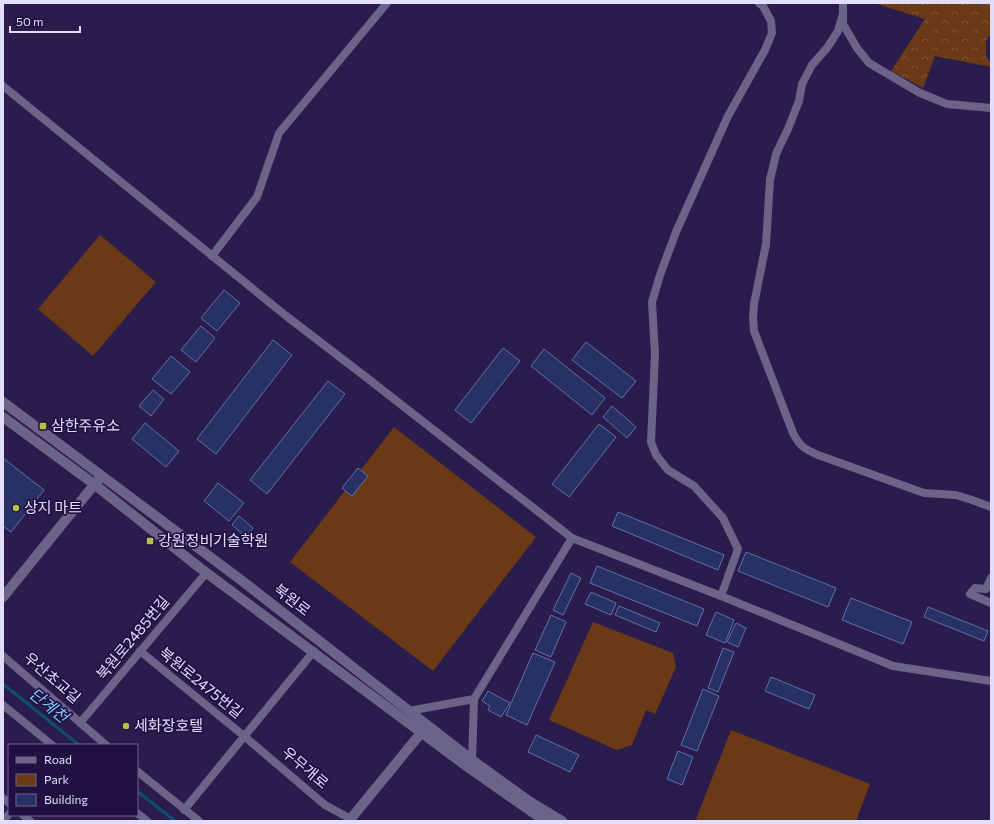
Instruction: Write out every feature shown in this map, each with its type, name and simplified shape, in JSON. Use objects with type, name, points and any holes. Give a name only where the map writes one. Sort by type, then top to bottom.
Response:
[{"type":"street","points":[[212,256],[257,197],[279,133],[387,3]]},
{"type":"street","points":[[721,596],[738,549],[723,518],[694,486],[668,470],[656,455],[651,442],[655,354],[652,302],[660,275],[680,224],[728,116],[765,50],[772,33],[771,20],[763,6],[759,3]]},
{"type":"street","points":[[843,3],[843,24],[857,48],[869,63],[920,92],[947,104],[991,108]]},
{"type":"street","points":[[843,14],[838,31],[827,48],[812,65],[802,84],[796,108],[776,154],[770,180],[766,244],[754,304],[754,331],[793,433],[798,442],[805,449],[924,494],[956,495],[991,507]]},
{"type":"street","points":[[3,86],[285,315],[572,538],[721,596],[893,666],[991,681]]},
{"type":"street","name":"북원로","points":[[3,402],[241,580],[409,711],[425,729],[469,768],[545,821]]},
{"type":"street","name":"북원로","points":[[3,417],[94,484],[207,572],[314,651],[529,801],[562,821]]},
{"type":"street","points":[[3,597],[102,475]]},
{"type":"street","points":[[472,760],[474,699],[572,538]]},
{"type":"street","name":"북원로2485번길","points":[[80,723],[207,572]]},
{"type":"street","points":[[991,578],[986,588],[974,588],[970,594],[991,603]]},
{"type":"street","name":"북원로2475번길","points":[[140,651],[244,736]]},
{"type":"street","name":"북원로2475번길","points":[[184,810],[314,651]]},
{"type":"street","name":"우산초교길","points":[[3,656],[105,744]]},
{"type":"street","points":[[409,711],[474,699]]},
{"type":"street","points":[[3,705],[51,744]]},
{"type":"street","name":"우무개로","points":[[244,736],[325,805],[350,820],[425,729]]},
{"type":"street","points":[[138,772],[199,821]]},
{"type":"street","points":[[138,814],[147,821]]},
{"type":"green space","points":[[874,3],[991,3],[991,33],[986,41],[986,56],[991,64],[991,67],[935,56],[923,88],[891,71],[925,19]]},
{"type":"green space","points":[[100,235],[156,282],[93,356],[38,309]]},
{"type":"green space","points":[[394,427],[536,537],[433,671],[290,562]]},
{"type":"green space","points":[[593,622],[673,653],[676,667],[655,714],[646,710],[632,745],[617,750],[549,720]]},
{"type":"green space","points":[[731,730],[870,784],[856,821],[702,821],[696,819]]},
{"type":"building","points":[[224,290],[240,303],[217,331],[201,318]]},
{"type":"building","points":[[201,326],[215,338],[196,362],[181,350]]},
{"type":"building","points":[[273,340],[292,355],[216,454],[197,439]]},
{"type":"building","points":[[586,342],[636,381],[622,398],[572,360]]},
{"type":"building","points":[[503,348],[520,361],[471,423],[455,410]]},
{"type":"building","points":[[544,349],[605,398],[592,415],[531,366]]},
{"type":"building","points":[[171,356],[190,372],[171,394],[152,379]]},
{"type":"building","points":[[328,381],[345,394],[267,494],[250,480]]},
{"type":"building","points":[[153,390],[164,399],[151,416],[139,406]]},
{"type":"building","points":[[612,406],[636,427],[627,438],[603,417]]},
{"type":"building","points":[[145,423],[179,451],[166,467],[132,439]]},
{"type":"building","points":[[599,424],[616,437],[569,497],[552,484]]},
{"type":"building","name":"상지 마트","points":[[3,458],[44,490],[11,532],[3,526]]},
{"type":"building","points":[[358,468],[368,476],[352,496],[342,488]]},
{"type":"building","points":[[218,483],[244,503],[229,521],[204,501]]},
{"type":"building","points":[[618,512],[724,555],[718,570],[612,526]]},
{"type":"building","points":[[239,516],[253,528],[246,537],[232,525]]},
{"type":"building","points":[[746,552],[836,588],[828,607],[738,571]]},
{"type":"building","points":[[597,566],[704,609],[697,626],[590,583]]},
{"type":"building","points":[[571,573],[581,578],[563,615],[553,610]]},
{"type":"building","points":[[591,592],[616,603],[611,615],[585,604]]},
{"type":"building","points":[[851,598],[912,622],[903,644],[842,620]]},
{"type":"building","points":[[619,606],[660,623],[656,632],[615,615]]},
{"type":"building","points":[[928,607],[988,631],[984,641],[924,617]]},
{"type":"building","points":[[716,612],[734,620],[725,643],[706,635]]},
{"type":"building","points":[[551,615],[566,622],[551,657],[535,650]]},
{"type":"building","points":[[736,623],[746,628],[738,647],[727,642]]},
{"type":"building","points":[[723,648],[734,652],[718,692],[708,688]]},
{"type":"building","points":[[533,653],[555,662],[527,725],[506,715]]},
{"type":"building","points":[[771,677],[815,695],[809,709],[765,691]]},
{"type":"building","points":[[703,689],[719,696],[697,751],[681,745]]},
{"type":"building","points":[[488,691],[510,703],[501,717],[488,710],[490,706],[482,701]]},
{"type":"building","points":[[536,735],[579,755],[570,772],[528,752]]},
{"type":"building","points":[[678,751],[693,757],[682,785],[667,779]]},
{"type":"waterway","name":"단계천","points":[[3,684],[78,744]]},
{"type":"waterway","name":"단계천","points":[[138,792],[175,821]]},
{"type":"place","name":"삼한주유소","points":[[43,426]]},
{"type":"place","name":"상지 마트","points":[[16,508]]},
{"type":"place","name":"강원정비기술학원","points":[[150,541]]},
{"type":"place","name":"세화장호텔","points":[[126,726]]}]
